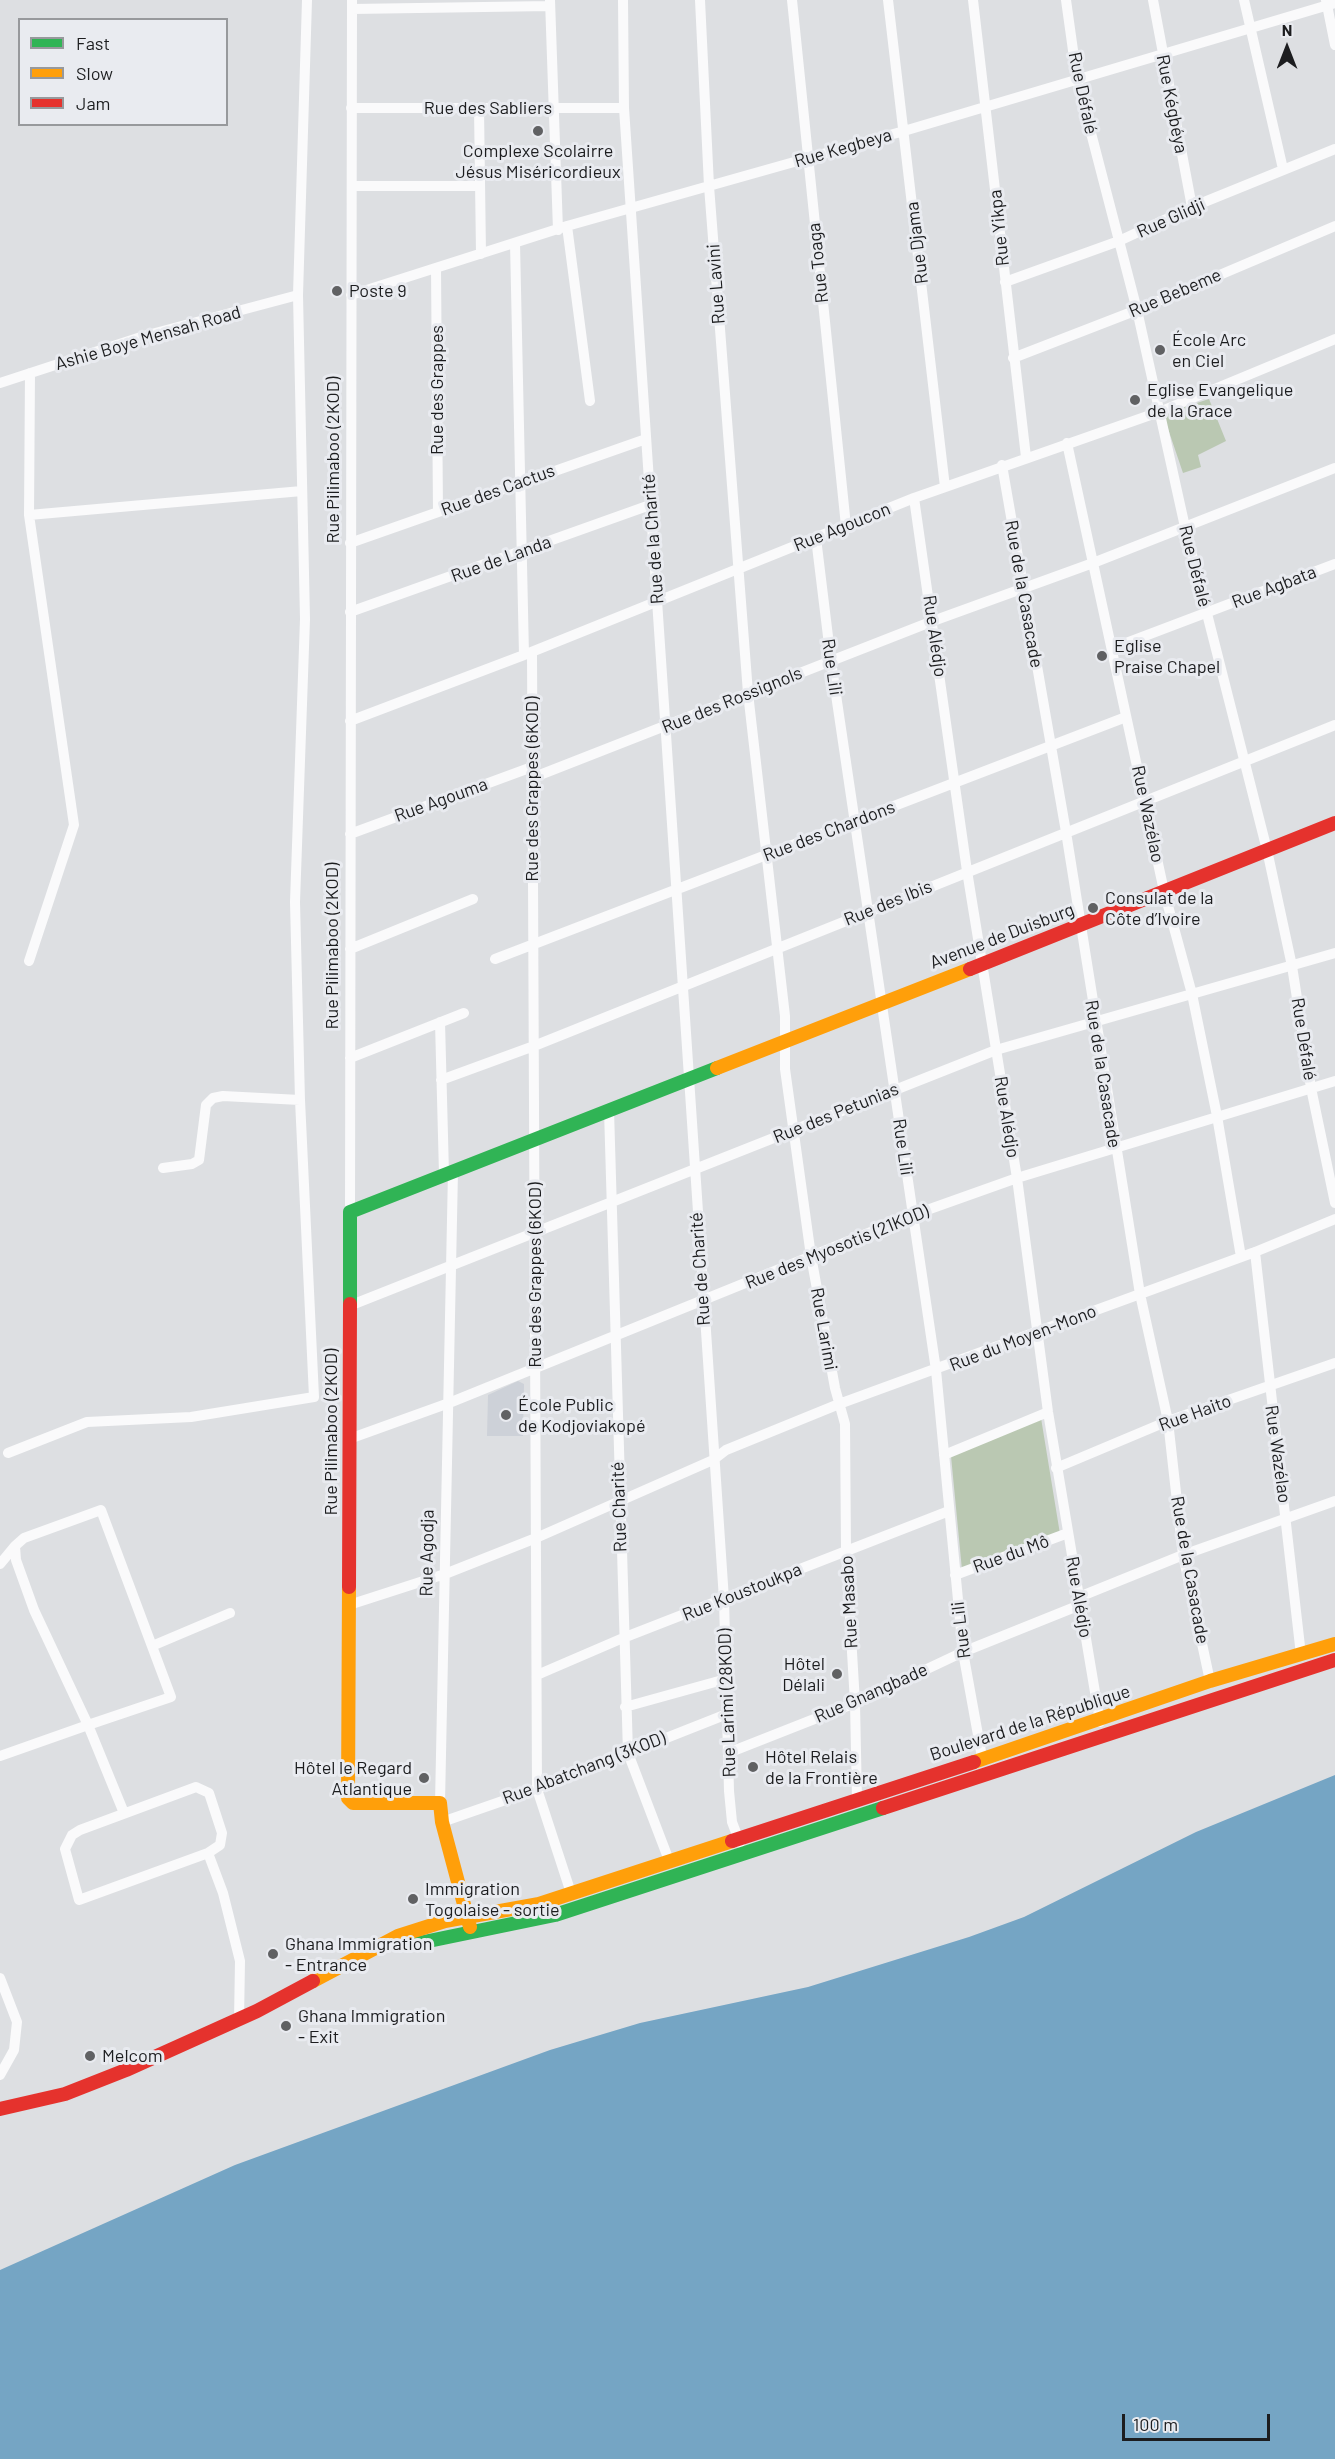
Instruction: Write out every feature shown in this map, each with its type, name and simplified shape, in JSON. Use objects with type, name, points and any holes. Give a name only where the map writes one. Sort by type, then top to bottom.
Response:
[{"type":"main road","name":"Avenue de Duisburg","points":[[350,1212],[1335,823]]},
{"type":"main road","name":"Rue Pilimaboo (2KOD)","points":[[350,1212],[348,1798],[353,1803],[440,1803]]},
{"type":"main road","name":"Boulevard de la République","points":[[310,1989],[358,1955],[398,1936],[468,1917],[525,1909],[982,1757],[1099,1721],[1210,1681],[1335,1644]]},
{"type":"main road","name":"Boulevard de la République","points":[[310,1989],[404,1948],[429,1940],[525,1923],[1335,1660]]},
{"type":"main road","name":"Rue Agodja","points":[[440,1803],[442,1822],[470,1932]]},
{"type":"main road","points":[[0,2119],[68,2100],[130,2077],[310,1989]]},
{"type":"main road","points":[[0,2109],[64,2094],[239,2024]]},
{"type":"street","points":[[8,1453],[87,1422],[191,1417],[314,1397],[300,1100],[295,902],[305,619],[298,295],[307,0]]},
{"type":"street","name":"Rue de la Charité","points":[[623,0],[624,108],[688,1078]]},
{"type":"street","name":"Rue Lavini","points":[[700,0],[710,186],[738,568],[748,693],[767,855]]},
{"type":"street","name":"Rue Toaga","points":[[792,0],[846,526]]},
{"type":"street","name":"Rue Djama","points":[[888,0],[945,486]]},
{"type":"street","name":"Rue Yikpa","points":[[973,0],[1026,456]]},
{"type":"street","name":"Rue Défalé","points":[[1066,0],[1077,79],[1137,310],[1185,526],[1268,850],[1292,966],[1311,1088],[1335,1203]]},
{"type":"street","name":"Rue Kégbéya","points":[[1154,0],[1192,207]]},
{"type":"street","points":[[1244,0],[1283,170]]},
{"type":"street","points":[[352,4],[550,3],[553,108],[563,228],[590,401]]},
{"type":"street","points":[[1329,3],[1335,45]]},
{"type":"street","name":"Rue Kegbeya","points":[[351,295],[563,228],[986,107],[1329,3]]},
{"type":"street","name":"Rue Pilimaboo (2KOD)","points":[[350,1212],[352,4]]},
{"type":"street","name":"Rue des Sabliers","points":[[351,108],[624,108]]},
{"type":"street","points":[[479,108],[481,254]]},
{"type":"street","name":"Rue Glidji","points":[[1005,282],[1119,241],[1192,207],[1335,149]]},
{"type":"street","points":[[353,186],[480,186]]},
{"type":"street","name":"Rue Bebeme","points":[[1013,358],[1137,310],[1335,225]]},
{"type":"street","name":"Rue des Grappes (6KOD)","points":[[515,243],[522,551],[532,773],[537,1789],[571,1893]]},
{"type":"street","name":"Rue des Grappes","points":[[436,268],[438,512]]},
{"type":"street","name":"Ashie Boye Mensah Road","points":[[0,383],[144,336],[298,295]]},
{"type":"street","name":"Rue Agoucon","points":[[350,721],[528,654],[945,486],[1026,456],[1159,412],[1335,339]]},
{"type":"street","points":[[29,961],[74,825],[29,515],[30,373]]},
{"type":"street","name":"Rue des Cactus","points":[[351,543],[646,439]]},
{"type":"street","name":"Rue Wazélao","points":[[1067,443],[1164,891],[1192,994],[1217,1116],[1241,1257]]},
{"type":"street","name":"Rue de la Casacade","points":[[1002,465],[1065,832],[1140,1294],[1168,1421],[1183,1555],[1210,1681]]},
{"type":"street","name":"Rue des Rossignols","points":[[532,773],[665,727],[933,621],[1093,563],[1335,468]]},
{"type":"street","points":[[29,515],[302,491]]},
{"type":"street","name":"Rue Alédjo","points":[[914,498],[967,871],[1017,1178],[1056,1468],[1103,1735]]},
{"type":"street","name":"Rue de Landa","points":[[350,612],[650,505]]},
{"type":"street","name":"Rue Lili","points":[[816,538],[831,661],[936,1370],[963,1652],[982,1757]]},
{"type":"street","points":[[1334,565],[1335,578]]},
{"type":"street","name":"Rue Agbata","points":[[1113,648],[1334,565]]},
{"type":"street","name":"Rue des Chardons","points":[[495,959],[1050,744],[1126,717]]},
{"type":"street","name":"Rue des Ibis","points":[[441,1080],[534,1046],[683,984],[1335,725]]},
{"type":"street","name":"Rue Agouma","points":[[350,834],[532,773]]},
{"type":"street","name":"Rue Larimi","points":[[767,855],[785,1016],[783,1054],[811,1256],[839,1404]]},
{"type":"street","points":[[350,949],[472,899]]},
{"type":"street","name":"Rue des Petunias","points":[[349,1306],[996,1050],[1335,952]]},
{"type":"street","points":[[350,1058],[464,1012]]},
{"type":"street","name":"Rue Agodja","points":[[440,1022],[441,1080],[449,1172],[451,1267],[440,1803]]},
{"type":"street","name":"Rue de Charité","points":[[688,1078],[713,1460]]},
{"type":"street","name":"Rue des Myosotis (21KOD)","points":[[349,1439],[535,1369],[913,1215],[1017,1178],[1335,1081]]},
{"type":"street","points":[[163,1168],[192,1164],[199,1160],[206,1106],[215,1097],[300,1100]]},
{"type":"street","name":"Rue Charité","points":[[609,1110],[628,1753],[675,1876]]},
{"type":"street","name":"Rue du Moyen-Mono","points":[[349,1605],[445,1574],[536,1538],[713,1460],[726,1450],[839,1404],[1255,1252],[1335,1219]]},
{"type":"street","name":"Rue Wazélao","points":[[1255,1252],[1301,1655]]},
{"type":"street","name":"Rue Haito","points":[[1056,1468],[1168,1421],[1335,1363]]},
{"type":"street","name":"Rue Masabo","points":[[839,1404],[845,1424],[846,1550],[855,1703],[857,1800]]},
{"type":"street","points":[[944,1455],[1048,1412]]},
{"type":"street","name":"Rue Larimi (28KOD)","points":[[713,1460],[724,1599],[732,1822],[738,1838]]},
{"type":"street","name":"Rue Gnangbade","points":[[728,1753],[855,1703],[963,1652],[1183,1555],[1335,1501]]},
{"type":"street","points":[[0,1564],[24,1538],[101,1510],[171,1697],[0,1756]]},
{"type":"street","name":"Rue Koustoukpa","points":[[537,1675],[623,1638],[949,1511]]},
{"type":"street","name":"Rue du Mô","points":[[955,1575],[1068,1533]]},
{"type":"street","points":[[15,1546],[16,1560],[34,1610],[88,1725],[124,1813]]},
{"type":"street","points":[[152,1646],[230,1613]]},
{"type":"street","points":[[625,1707],[726,1679]]},
{"type":"street","name":"Rue Abatchang (3KOD)","points":[[442,1822],[537,1789],[727,1714]]},
{"type":"street","points":[[189,1788],[204,1789],[209,1793],[222,1833],[220,1845],[208,1853],[79,1900],[67,1858],[67,1841],[80,1830],[124,1813],[189,1788]]},
{"type":"street","points":[[738,1838],[744,1853]]},
{"type":"street","points":[[208,1853],[223,1893],[240,1961],[239,2024]]},
{"type":"street","points":[[0,1978],[17,2022],[14,2049],[0,2075]]},
{"type":"shaded area","name":"École Public de Kodjoviakopé","points":[[518,1381],[524,1384],[523,1436],[487,1436],[488,1395]]},
{"type":"green space","points":[[1209,399],[1226,441],[1198,455],[1201,467],[1183,473],[1163,414]]},
{"type":"green space","points":[[1041,1418],[1060,1534],[962,1570],[951,1456]]},
{"type":"water","points":[[1335,1775],[1335,2459],[0,2459],[0,2270],[235,2165],[550,2050],[640,2023],[808,1987],[969,1937],[1024,1917],[1196,1832]]},
{"type":"traffic: fast","points":[[350,1304],[350,1212],[717,1068]]},
{"type":"traffic: fast","points":[[419,1943],[555,1915],[883,1808]]},
{"type":"traffic: slow","points":[[717,1068],[970,969]]},
{"type":"traffic: slow","points":[[349,1587],[348,1798],[353,1803],[440,1803],[442,1822],[470,1927]]},
{"type":"traffic: slow","points":[[974,1762],[1210,1681],[1335,1644]]},
{"type":"traffic: slow","points":[[313,1981],[398,1936],[445,1921],[539,1904],[732,1841]]},
{"type":"traffic: jam","points":[[970,969],[1335,823]]},
{"type":"traffic: jam","points":[[349,1587],[350,1304]]},
{"type":"traffic: jam","points":[[883,1808],[1335,1660]]},
{"type":"traffic: jam","points":[[732,1841],[974,1762]]},
{"type":"traffic: jam","points":[[0,2109],[65,2094],[126,2070],[257,2011],[313,1981]]},
{"type":"place","name":"Complexe Scolairre Jésus Miséricordieux","points":[[538,131]]},
{"type":"place","name":"Poste 9","points":[[337,291]]},
{"type":"place","name":"École Arc en Ciel","points":[[1160,350]]},
{"type":"place","name":"Eglise Evangelique de la Grace","points":[[1135,400]]},
{"type":"place","name":"Eglise Praise Chapel","points":[[1102,656]]},
{"type":"place","name":"Consulat de la Côte d’Ivoire","points":[[1093,908]]},
{"type":"place","name":"École Public de Kodjoviakopé","points":[[506,1415]]},
{"type":"place","name":"Hôtel Délali","points":[[837,1674]]},
{"type":"place","name":"Hôtel Relais de la Frontière","points":[[753,1767]]},
{"type":"place","name":"Hôtel le Regard Atlantique","points":[[424,1778]]},
{"type":"place","name":"Immigration Togolaise - sortie","points":[[413,1899]]},
{"type":"place","name":"Ghana Immigration - Entrance","points":[[273,1954]]},
{"type":"place","name":"Ghana Immigration - Exit","points":[[286,2026]]},
{"type":"place","name":"Melcom","points":[[90,2056]]}]
